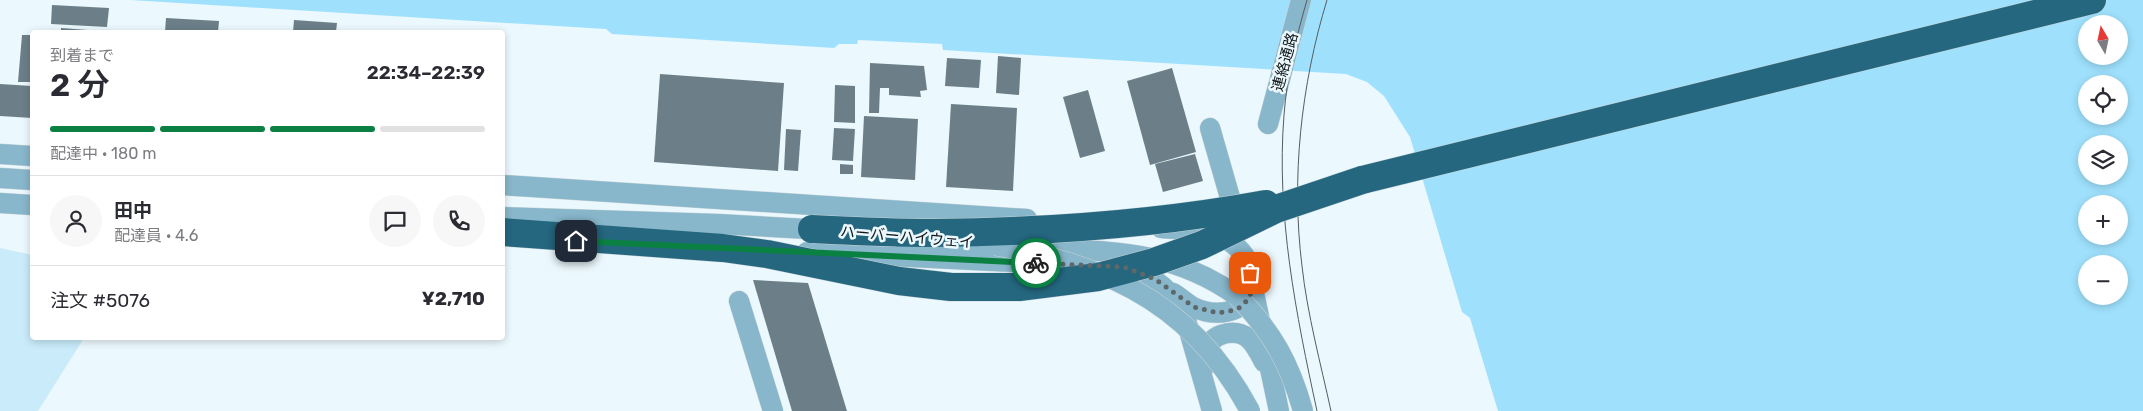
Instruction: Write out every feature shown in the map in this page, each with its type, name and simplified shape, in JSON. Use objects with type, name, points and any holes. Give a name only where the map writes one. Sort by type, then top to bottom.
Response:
[{"type":"highway","points":[[801,231],[931,233],[1000,231],[1155,220],[1220,212],[1291,198],[2091,0]]},
{"type":"highway","points":[[505,232],[723,248],[767,254],[900,281],[951,286],[1019,287],[1068,282],[1127,270],[1179,254],[1276,209],[1362,180],[2091,0]]},
{"type":"street","name":"連絡通路","points":[[1268,124],[1301,0]]},
{"type":"street","points":[[1210,128],[1247,260],[1277,410]]},
{"type":"street","points":[[0,154],[30,156]]},
{"type":"street","points":[[0,178],[30,180]]},
{"type":"street","points":[[505,186],[1201,231],[1227,238],[1242,251],[1247,260]]},
{"type":"street","points":[[0,193],[30,195]]},
{"type":"street","points":[[0,203],[30,205]]},
{"type":"street","points":[[0,212],[30,213]]},
{"type":"street","points":[[505,212],[1099,251],[1150,257],[1178,264],[1219,284],[1237,296],[1251,310],[1277,344],[1287,362],[1304,411]]},
{"type":"street","name":"ハーバーハイウェイ","points":[[505,217],[718,224],[801,231],[933,237],[996,245],[1054,257],[1110,277],[1155,302],[1197,338],[1231,379],[1250,411]]},
{"type":"street","name":"ハーバーハイウェイ","points":[[505,227],[717,233],[899,244],[994,254],[1051,267],[1104,285],[1149,310],[1169,326],[1207,365],[1239,411]]},
{"type":"street","points":[[595,242],[801,231]]},
{"type":"street","points":[[505,237],[1124,267],[1155,279],[1174,297],[1186,320],[1210,404]]},
{"type":"street","points":[[1165,288],[1194,307],[1218,313],[1241,307],[1249,298],[1253,287]]},
{"type":"street","points":[[739,301],[773,411]]},
{"type":"street","points":[[1210,404],[1206,357],[1210,344],[1216,337],[1237,333],[1247,337],[1254,345],[1270,375]]},
{"type":"shaded area","points":[[0,248],[30,255],[30,340],[83,340],[38,411],[0,411]]},
{"type":"water","points":[[130,0],[2143,0],[2143,411],[1498,411],[1470,318],[1462,312],[1410,137],[1384,96],[1367,82],[1346,74],[943,50],[942,44],[858,40],[857,44],[839,44],[834,48],[612,34],[606,29]]},
{"type":"building","points":[[52,5],[109,8],[107,27],[51,24]]},
{"type":"building","points":[[166,18],[219,21],[218,30],[165,30]]},
{"type":"building","points":[[294,20],[337,23],[336,30],[293,30]]},
{"type":"building","points":[[61,28],[88,30],[61,30]]},
{"type":"building","points":[[22,35],[30,35],[30,82],[18,82]]},
{"type":"building","points":[[998,56],[1021,58],[1019,95],[996,93]]},
{"type":"building","points":[[947,58],[981,60],[979,88],[945,86]]},
{"type":"building","points":[[870,63],[924,66],[927,90],[920,91],[921,97],[889,95],[889,88],[880,88],[879,113],[869,113]]},
{"type":"building","points":[[1172,68],[1196,152],[1150,165],[1127,81]]},
{"type":"building","points":[[660,74],[784,83],[778,171],[654,162]]},
{"type":"building","points":[[0,84],[30,86],[30,118],[0,116]]},
{"type":"building","points":[[835,85],[855,86],[855,123],[834,122]]},
{"type":"building","points":[[1088,90],[1105,151],[1080,158],[1063,97]]},
{"type":"building","points":[[951,104],[1017,108],[1013,191],[946,187]]},
{"type":"building","points":[[864,116],[918,119],[915,180],[861,177]]},
{"type":"building","points":[[834,128],[855,129],[853,161],[832,160]]},
{"type":"building","points":[[786,129],[801,130],[798,171],[784,170]]},
{"type":"building","points":[[1195,154],[1203,181],[1163,192],[1155,164]]},
{"type":"building","points":[[840,164],[853,165],[853,174],[840,174]]},
{"type":"building","points":[[753,280],[808,283],[847,411],[792,411]]},
{"type":"tram line","points":[[1307,0],[1292,57],[1287,86],[1282,152],[1285,227],[1295,301],[1317,411]]},
{"type":"tram line","points":[[1327,0],[1318,32],[1305,98],[1298,166],[1298,199],[1304,284],[1331,411]]},
{"type":"way so far","points":[[1036,263],[1124,267],[1155,279],[1194,307],[1218,313],[1241,307],[1249,298],[1253,287],[1250,273]]},
{"type":"route","points":[[576,241],[1036,263]]}]
